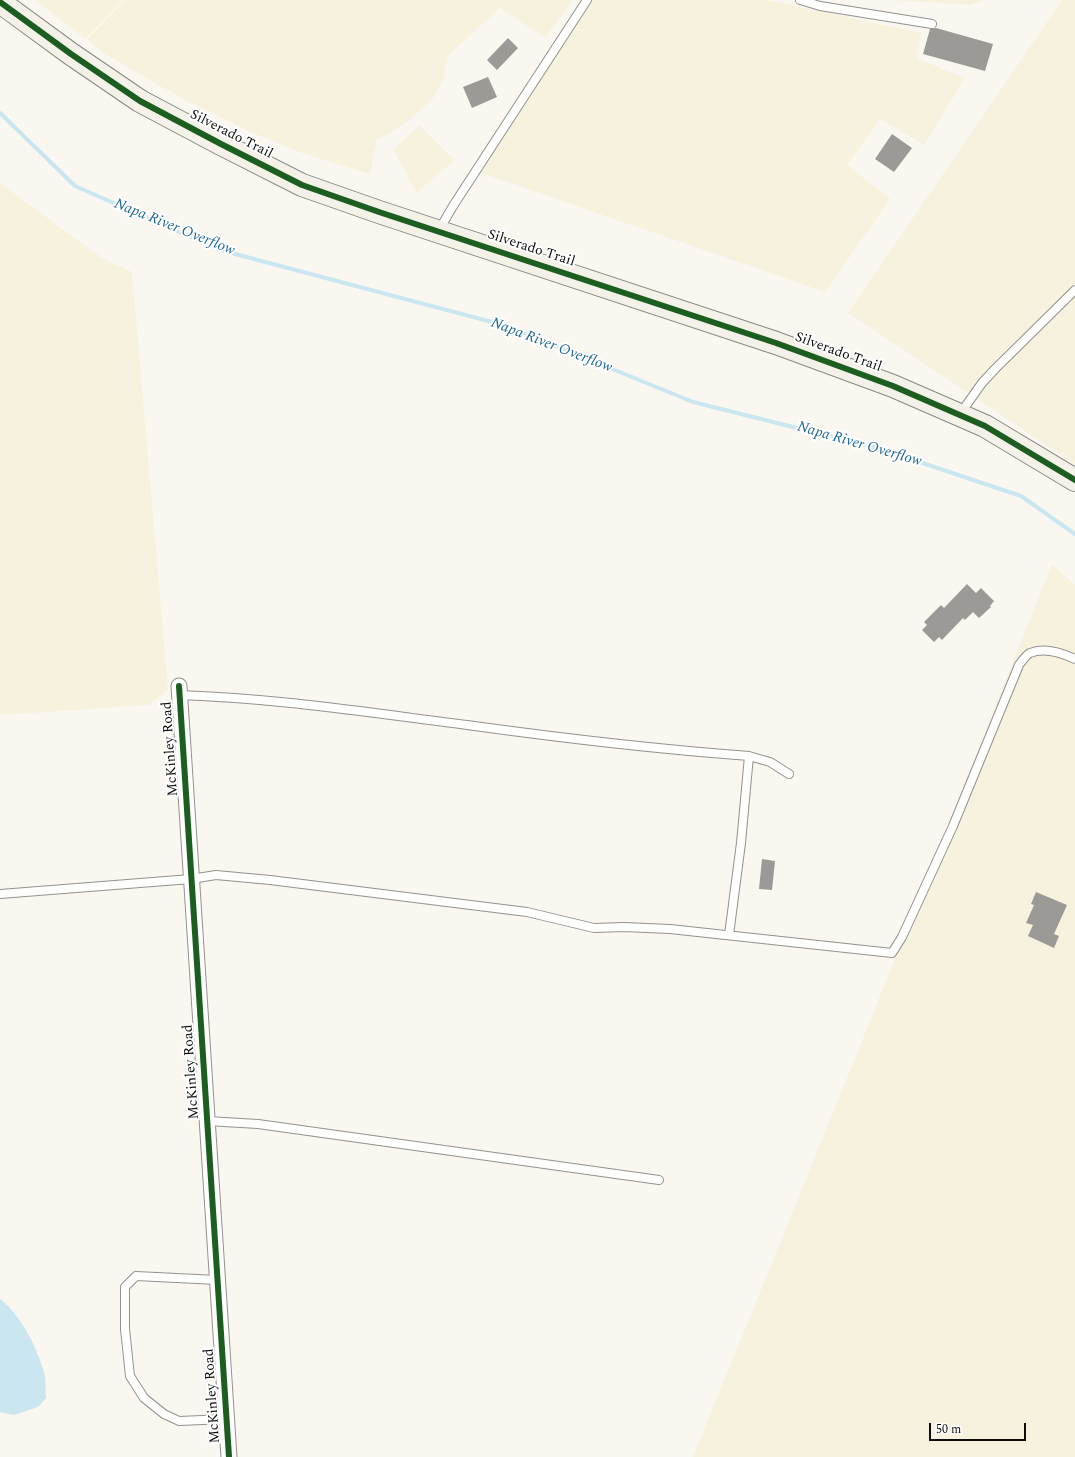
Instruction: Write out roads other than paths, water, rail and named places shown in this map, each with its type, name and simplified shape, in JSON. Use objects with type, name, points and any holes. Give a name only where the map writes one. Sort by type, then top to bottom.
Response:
[{"type":"main road","name":"Silverado Trail","points":[[0,2],[71,54],[140,101],[220,144],[302,185],[776,343],[893,386],[985,426],[1075,480]]},
{"type":"street","name":"McKinley Road","points":[[179,691],[229,1457]]},
{"type":"lane","points":[[438,231],[587,0]]},
{"type":"lane","points":[[800,0],[820,6],[932,24]]},
{"type":"lane","points":[[960,415],[982,383],[1075,290]]},
{"type":"lane","points":[[0,894],[191,879],[216,875],[270,880],[527,912],[594,928],[624,927],[670,929],[892,953],[902,937],[953,826],[1019,665],[1029,653],[1046,650],[1075,660]]},
{"type":"lane","points":[[179,691],[386,714],[561,737],[749,756],[770,762],[790,774]]},
{"type":"lane","points":[[729,935],[741,843],[749,756]]},
{"type":"lane","points":[[207,1120],[266,1126],[659,1180]]},
{"type":"lane","points":[[217,1280],[136,1276],[125,1287],[125,1329],[130,1376],[144,1398],[164,1414],[179,1421],[226,1419]]},
{"type":"water","points":[[0,1299],[15,1314],[28,1334],[34,1345],[45,1377],[46,1398],[38,1407],[14,1415],[0,1412]]},
{"type":"waterway","name":"Napa River Overflow","points":[[0,113],[75,186],[220,250],[507,326],[693,402],[881,449],[1021,496],[1075,534]]}]
